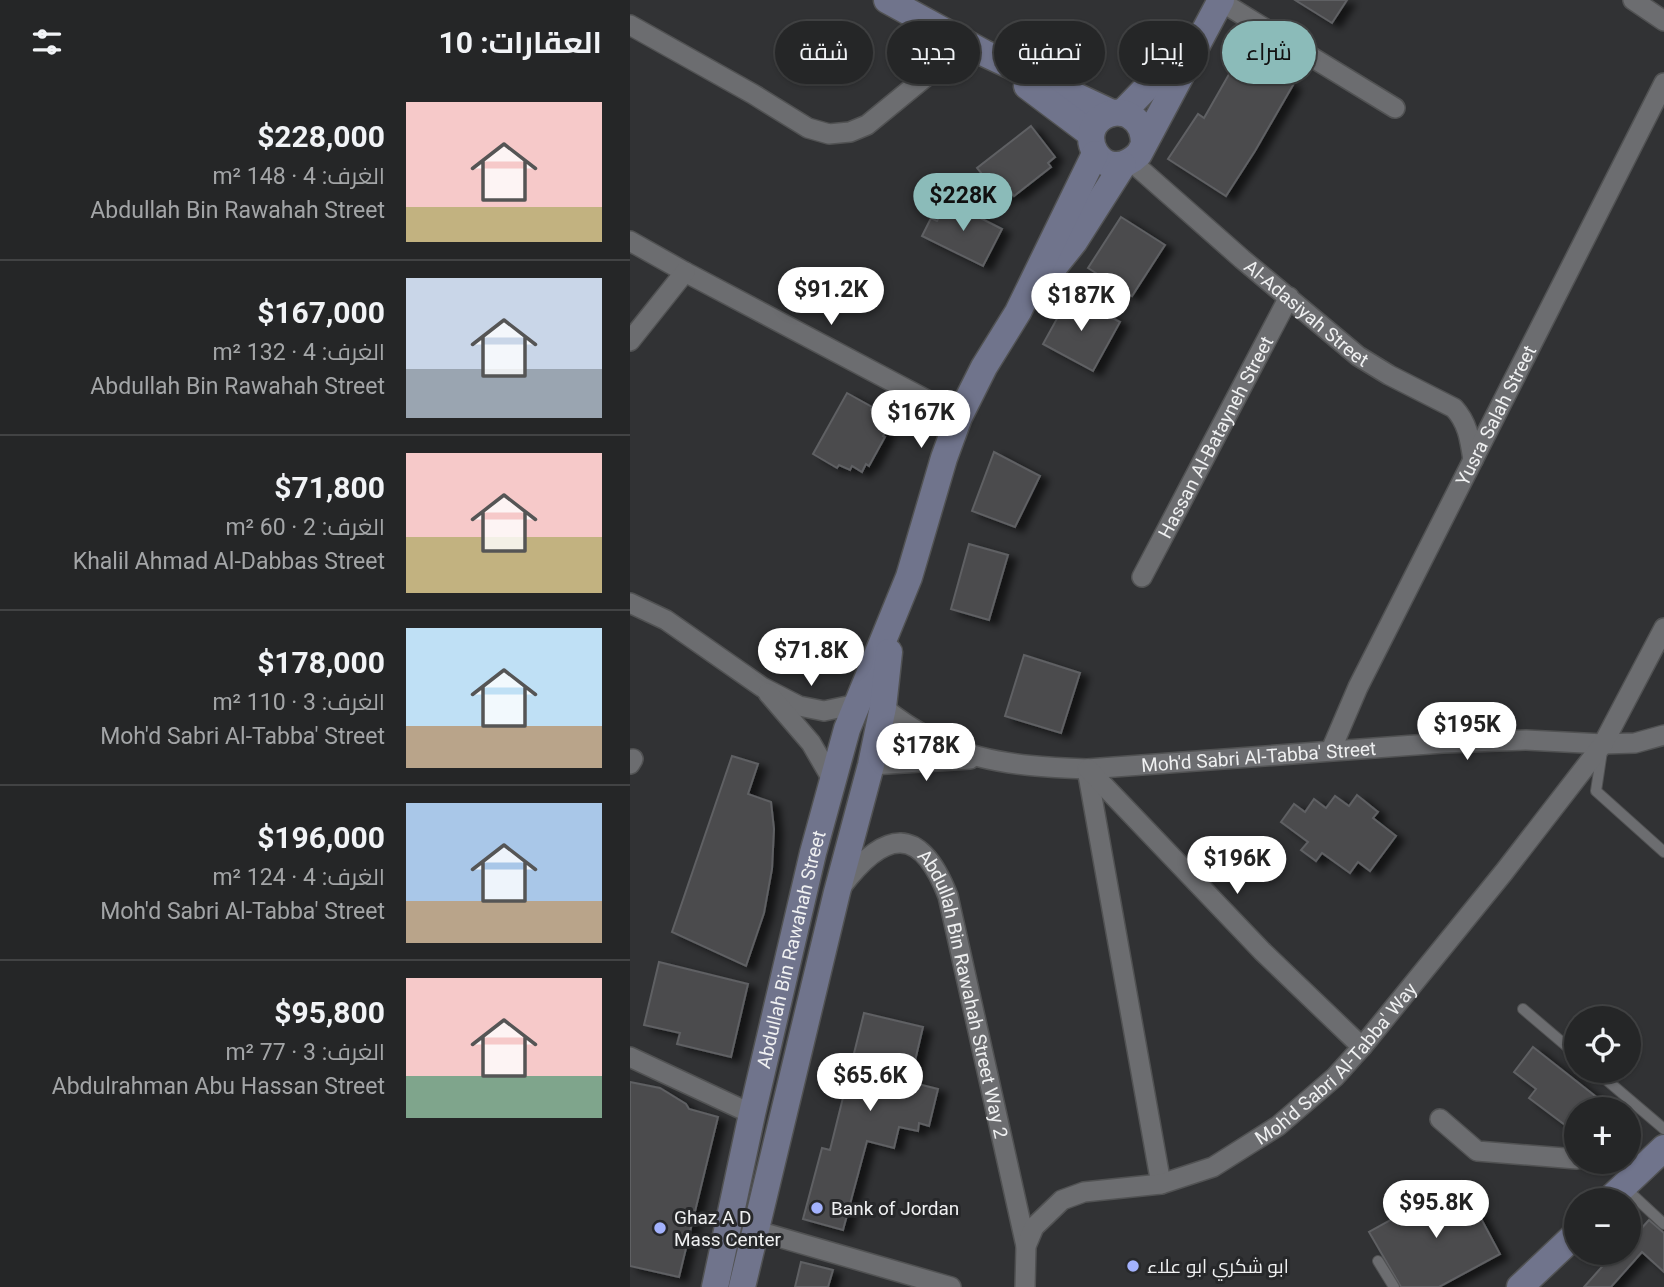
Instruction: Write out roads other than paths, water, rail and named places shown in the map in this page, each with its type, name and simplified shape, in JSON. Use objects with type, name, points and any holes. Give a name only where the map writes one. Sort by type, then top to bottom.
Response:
[{"type":"street","points":[[887,0],[926,21]]},
{"type":"street","points":[[1633,0],[1664,21]]},
{"type":"street","points":[[1221,1],[1395,108]]},
{"type":"street","name":"Abdullah Bin Rawahah Street","points":[[1208,23],[1221,1]]},
{"type":"street","points":[[630,25],[753,94],[807,128],[829,134],[850,132],[867,125],[925,84]]},
{"type":"street","points":[[980,50],[1117,113],[1132,117],[1144,134],[1133,157],[1112,165],[1102,161],[1093,144],[980,52]]},
{"type":"street","name":"Yusra Salah Street","points":[[1331,750],[1358,687],[1664,83]]},
{"type":"street","name":"Abdullah Bin Rawahah Street","points":[[1117,113],[1147,84]]},
{"type":"street","name":"Abdullah Bin Rawahah Street","points":[[742,1287],[837,892],[871,765],[870,706],[892,620],[909,577],[944,458],[959,417],[984,367],[1018,312],[1074,242],[1133,157],[1174,84]]},
{"type":"street","points":[[1093,144],[1095,125],[1102,117],[1117,113]]},
{"type":"street","name":"Abdullah Bin Rawahah Street","points":[[1018,312],[1093,144]]},
{"type":"street","name":"Al-Adasiyah Street","points":[[1133,157],[1207,229],[1358,356],[1454,408],[1468,429],[1473,460]]},
{"type":"street","points":[[630,241],[959,417]]},
{"type":"street","points":[[630,341],[685,272]]},
{"type":"street","name":"Hassan Al-Batayneh Street","points":[[1142,577],[1289,298]]},
{"type":"street","points":[[630,603],[675,626],[762,687],[799,706],[824,711],[870,706]]},
{"type":"street","name":"Moh'd Sabri Al-Tabba' Way","points":[[1026,1246],[1034,1227],[1062,1200],[1084,1192],[1161,1184],[1213,1167],[1268,1133],[1307,1103],[1362,1047],[1550,815],[1603,744],[1664,628]]},
{"type":"street","points":[[762,687],[811,743],[833,781]]},
{"type":"street","name":"Abdullah Bin Rawahah Street","points":[[715,1287],[813,853],[847,729],[870,706]]},
{"type":"street","name":"Moh'd Sabri Al-Tabba' Street","points":[[870,706],[951,749],[978,758],[1015,765],[1087,769],[1331,750],[1526,740],[1635,743],[1664,735]]},
{"type":"street","name":"Moh'd Sabri Al-Tabba' Street","points":[[871,765],[978,758]]},
{"type":"street","points":[[1087,769],[1262,951],[1362,1047]]},
{"type":"street","points":[[1087,769],[1161,1184]]},
{"type":"street","name":"Abdullah Bin Rawahah Street Way 2","points":[[837,892],[857,866],[887,844],[904,842],[919,849],[931,860],[940,876],[951,910],[1026,1246]]},
{"type":"street","points":[[630,1057],[752,1114]]},
{"type":"street","points":[[1440,1119],[1477,1151],[1564,1158]]},
{"type":"street","points":[[754,1230],[951,1287]]},
{"type":"street","points":[[1520,1287],[1564,1245]]},
{"type":"street","points":[[1025,1287],[1026,1246]]},
{"type":"lane","points":[[1603,744],[1596,791],[1664,852]]},
{"type":"lane","points":[[1523,1009],[1564,1044]]},
{"type":"lane","points":[[1610,1083],[1664,1129]]},
{"type":"lane","points":[[1634,1174],[1664,1224]]},
{"type":"lane","points":[[1378,1261],[1394,1287]]},
{"type":"place","name":"Bank of Jordan","points":[[817,1208]]},
{"type":"place","name":"Ghaz A D Mass Center","points":[[660,1228]]},
{"type":"place","name":"ابو شكري ابو علاء","points":[[1133,1266]]}]
